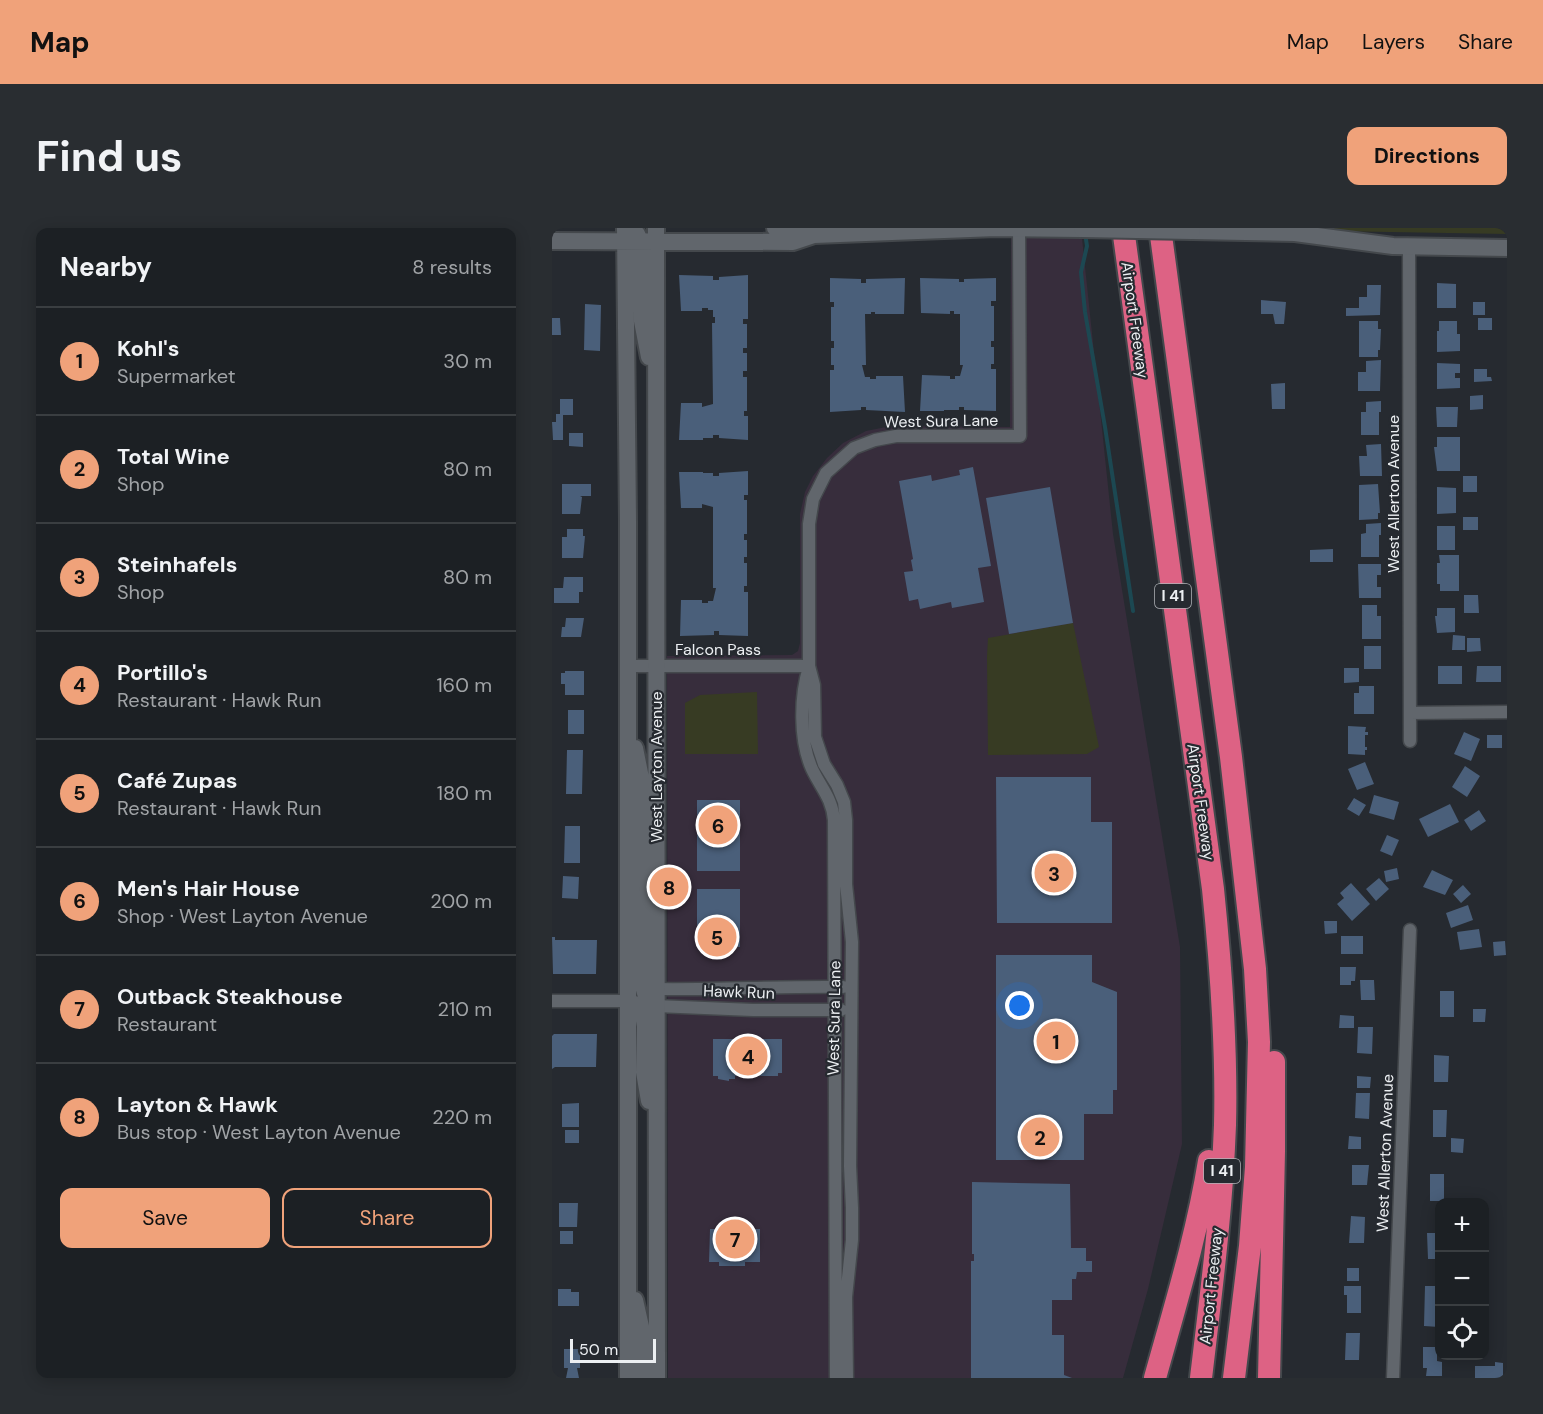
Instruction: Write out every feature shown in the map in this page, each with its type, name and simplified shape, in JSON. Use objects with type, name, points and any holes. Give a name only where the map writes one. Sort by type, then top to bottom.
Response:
[{"type":"highway","name":"Airport Freeway","points":[[1123,228],[1214,889],[1221,963],[1225,1044],[1225,1125],[1218,1225],[1201,1378]]},
{"type":"highway","name":"Airport Freeway","points":[[1160,228],[1231,757],[1255,969],[1259,1042],[1256,1167],[1250,1246],[1234,1378]]},
{"type":"highway","points":[[1231,757],[1254,846],[1271,994],[1275,1096],[1269,1378]]},
{"type":"highway","points":[[1155,1378],[1190,1254],[1212,1142],[1211,992],[1221,963]]},
{"type":"main road","points":[[775,228],[793,229],[814,235]]},
{"type":"main road","points":[[552,241],[640,234],[793,242],[814,235],[1019,228],[1295,233],[1408,247],[1507,248]]},
{"type":"main road","name":"West Layton Avenue","points":[[640,234],[656,396],[652,996],[656,1147],[657,1378]]},
{"type":"main road","name":"West Layton Avenue","points":[[628,1378],[627,711],[640,234]]},
{"type":"main road","points":[[627,711],[642,783],[642,966],[652,996]]},
{"type":"main road","points":[[628,1002],[639,1008],[643,1015],[644,1071],[656,1147]]},
{"type":"main road","points":[[627,1267],[644,1340],[644,1378]]},
{"type":"street","name":"West Sura Lane","points":[[847,1378],[846,1297],[852,1240],[850,987],[852,942],[846,884],[844,802],[824,764],[815,736],[814,685],[809,666],[809,524],[813,499],[826,472],[854,448],[875,440],[896,436],[1020,436],[1019,228]]},
{"type":"street","name":"West Allerton Avenue","points":[[1408,247],[1410,741]]},
{"type":"street","name":"Falcon Pass","points":[[628,666],[809,666]]},
{"type":"street","name":"West Sura Lane","points":[[809,666],[803,685],[804,737],[811,767],[833,806],[834,820],[836,1378]]},
{"type":"street","points":[[1410,713],[1507,712]]},
{"type":"street","name":"West Allerton Avenue","points":[[1393,1378],[1410,930]]},
{"type":"street","name":"Hawk Run","points":[[552,1001],[628,1002],[652,996],[850,987]]},
{"type":"street","name":"Hawk Run","points":[[652,996],[753,1010],[850,1010]]},
{"type":"shaded area","points":[[1011,236],[1082,238],[1113,534],[1180,947],[1182,1144],[1148,1289],[1123,1378],[668,1378],[667,656],[792,655],[798,651],[800,643],[800,514],[805,492],[813,476],[843,443],[866,431],[891,426],[1010,427]]},
{"type":"green space","points":[[1331,228],[1507,228],[1507,234],[1331,231]]},
{"type":"green space","points":[[1073,623],[1099,747],[1087,754],[988,755],[988,638]]},
{"type":"green space","points":[[757,692],[758,754],[685,754],[685,703],[700,695]]},
{"type":"building","points":[[679,275],[713,276],[713,280],[719,280],[719,277],[748,275],[748,319],[743,319],[743,324],[747,324],[747,348],[743,348],[743,353],[747,353],[747,371],[743,371],[743,377],[747,377],[747,411],[744,411],[744,416],[748,416],[748,440],[719,438],[719,435],[713,435],[713,438],[703,438],[703,440],[679,440],[681,403],[702,403],[702,407],[713,404],[712,323],[715,323],[715,317],[713,317],[713,310],[708,310],[708,308],[702,308],[702,311],[681,311]]},
{"type":"building","points":[[830,278],[861,279],[861,283],[866,283],[866,279],[905,278],[904,314],[871,312],[871,314],[865,314],[866,365],[862,365],[865,377],[870,377],[870,379],[876,379],[876,376],[903,376],[905,412],[866,410],[866,407],[861,407],[861,410],[830,412],[830,370],[834,370],[834,365],[831,365],[831,348],[834,348],[834,341],[831,341],[831,307],[834,307],[834,302],[830,302]]},
{"type":"building","points":[[920,278],[959,279],[959,282],[964,282],[964,279],[996,278],[996,301],[991,301],[991,306],[994,306],[994,341],[991,341],[991,347],[994,347],[994,364],[991,364],[991,369],[996,369],[996,411],[964,410],[964,407],[959,407],[959,410],[920,411],[922,375],[950,376],[950,379],[955,379],[955,376],[960,376],[963,365],[960,365],[960,314],[954,314],[954,311],[950,311],[950,314],[921,313]]},
{"type":"building","points":[[1437,283],[1456,284],[1456,308],[1437,308]]},
{"type":"building","points":[[1367,285],[1381,285],[1380,315],[1346,316],[1346,308],[1359,308],[1359,297],[1367,297]]},
{"type":"building","points":[[1261,300],[1286,302],[1284,324],[1275,324],[1273,314],[1261,314]]},
{"type":"building","points":[[1473,302],[1485,302],[1485,315],[1473,315]]},
{"type":"building","points":[[585,304],[601,305],[600,351],[584,350]]},
{"type":"building","points":[[552,318],[560,318],[561,335],[552,335]]},
{"type":"building","points":[[1478,318],[1492,318],[1492,330],[1478,330]]},
{"type":"building","points":[[1359,321],[1378,321],[1378,329],[1381,329],[1378,357],[1359,357]]},
{"type":"building","points":[[1439,321],[1457,321],[1460,351],[1437,352]]},
{"type":"building","points":[[1381,360],[1380,391],[1358,391],[1358,372],[1366,372],[1366,361]]},
{"type":"building","points":[[1437,363],[1460,364],[1460,373],[1455,373],[1455,378],[1460,378],[1460,388],[1437,389]]},
{"type":"building","points":[[1474,369],[1487,369],[1487,377],[1491,377],[1492,381],[1474,382]]},
{"type":"building","points":[[1285,383],[1285,409],[1272,409],[1271,384]]},
{"type":"building","points":[[1483,395],[1483,409],[1470,410],[1470,396]]},
{"type":"building","points":[[560,399],[573,399],[573,415],[563,415],[563,440],[553,440],[552,422],[556,422],[556,414],[560,414]]},
{"type":"building","points":[[1381,401],[1379,435],[1361,435],[1361,412],[1366,412],[1366,402]]},
{"type":"building","points":[[1436,407],[1458,407],[1457,427],[1437,427]]},
{"type":"building","points":[[569,433],[583,433],[583,447],[569,446]]},
{"type":"building","points":[[1437,437],[1460,437],[1460,471],[1437,471],[1434,447],[1437,447]]},
{"type":"building","points":[[1381,444],[1382,476],[1360,476],[1359,456],[1367,456],[1366,445]]},
{"type":"building","points":[[973,467],[991,566],[978,568],[984,602],[952,608],[951,602],[920,609],[918,599],[909,601],[904,572],[913,571],[911,560],[913,559],[899,481],[931,475],[932,481],[960,475],[959,470]]},
{"type":"building","points":[[748,471],[748,495],[744,495],[744,500],[747,500],[747,534],[744,534],[744,540],[747,540],[747,557],[744,557],[744,563],[747,563],[747,586],[744,586],[744,592],[748,592],[748,636],[719,635],[719,631],[714,631],[714,635],[680,636],[681,600],[702,600],[702,603],[708,603],[708,601],[713,601],[716,588],[713,588],[713,507],[702,504],[702,508],[681,508],[679,472],[713,473],[713,476],[719,476],[719,473]]},
{"type":"building","points":[[1463,476],[1477,476],[1477,492],[1463,492]]},
{"type":"building","points":[[562,484],[591,484],[591,496],[580,496],[582,497],[580,514],[562,514]]},
{"type":"building","points":[[1378,484],[1380,513],[1378,513],[1378,519],[1359,520],[1359,485]]},
{"type":"building","points":[[1050,487],[1073,623],[1009,634],[986,498]]},
{"type":"building","points":[[1437,487],[1456,488],[1456,513],[1437,514]]},
{"type":"building","points":[[1463,517],[1478,517],[1478,530],[1463,530]]},
{"type":"building","points":[[1381,523],[1379,557],[1361,557],[1361,534],[1366,533],[1366,524]]},
{"type":"building","points":[[1437,526],[1455,526],[1455,550],[1437,550]]},
{"type":"building","points":[[567,529],[583,529],[583,536],[585,536],[583,558],[562,558],[562,537],[567,537]]},
{"type":"building","points":[[1333,549],[1333,562],[1310,562],[1310,550]]},
{"type":"building","points":[[1439,555],[1459,555],[1459,591],[1440,591],[1440,584],[1437,584]]},
{"type":"building","points":[[1358,564],[1381,564],[1381,575],[1377,575],[1377,587],[1381,587],[1381,598],[1359,598]]},
{"type":"building","points":[[564,577],[583,577],[583,592],[579,592],[579,603],[554,603],[554,588],[563,588]]},
{"type":"building","points":[[1464,595],[1478,595],[1479,613],[1464,613]]},
{"type":"building","points":[[1362,605],[1377,605],[1377,616],[1381,616],[1381,639],[1362,639]]},
{"type":"building","points":[[1437,608],[1455,608],[1455,632],[1437,633],[1435,616],[1437,616]]},
{"type":"building","points":[[566,618],[584,618],[581,637],[561,637]]},
{"type":"building","points":[[1453,635],[1465,636],[1465,650],[1452,650]]},
{"type":"building","points":[[1467,638],[1480,638],[1481,651],[1467,652]]},
{"type":"building","points":[[1364,646],[1381,646],[1381,669],[1364,669]]},
{"type":"building","points":[[1438,666],[1462,666],[1462,684],[1438,684]]},
{"type":"building","points":[[1477,666],[1501,666],[1501,682],[1476,682]]},
{"type":"building","points":[[1344,668],[1359,668],[1359,682],[1344,683]]},
{"type":"building","points":[[584,671],[584,695],[565,695],[565,684],[561,684],[561,673]]},
{"type":"building","points":[[1359,686],[1374,686],[1374,714],[1354,714],[1354,693],[1359,693]]},
{"type":"building","points":[[568,710],[584,710],[584,734],[568,734]]},
{"type":"building","points":[[1348,726],[1366,727],[1365,732],[1368,732],[1368,735],[1365,735],[1367,750],[1365,750],[1365,755],[1348,754]]},
{"type":"building","points":[[1464,732],[1480,739],[1471,761],[1454,754]]},
{"type":"building","points":[[1487,735],[1502,735],[1502,748],[1487,748]]},
{"type":"building","points":[[567,750],[583,750],[582,794],[566,794]]},
{"type":"building","points":[[1365,762],[1374,784],[1357,790],[1348,769]]},
{"type":"building","points":[[1465,766],[1480,776],[1467,797],[1452,787]]},
{"type":"building","points":[[996,777],[1091,777],[1091,822],[1112,822],[1112,923],[997,923]]},
{"type":"building","points":[[1374,795],[1399,802],[1394,820],[1369,813]]},
{"type":"building","points":[[1354,798],[1366,805],[1359,816],[1347,809]]},
{"type":"building","points":[[697,800],[740,800],[740,871],[697,871]]},
{"type":"building","points":[[1450,804],[1459,822],[1428,837],[1419,819]]},
{"type":"building","points":[[1479,810],[1486,821],[1471,831],[1464,820]]},
{"type":"building","points":[[565,826],[580,826],[580,863],[564,863]]},
{"type":"building","points":[[1387,835],[1399,840],[1392,856],[1380,851]]},
{"type":"building","points":[[1397,868],[1399,879],[1386,882],[1384,871]]},
{"type":"building","points":[[1432,870],[1453,880],[1445,895],[1423,887]]},
{"type":"building","points":[[563,876],[579,877],[578,899],[562,898]]},
{"type":"building","points":[[1379,878],[1389,889],[1376,901],[1366,889]]},
{"type":"building","points":[[1351,883],[1370,904],[1352,921],[1337,904],[1344,898],[1340,893]]},
{"type":"building","points":[[1463,885],[1471,894],[1461,903],[1453,894]]},
{"type":"building","points":[[697,889],[740,889],[740,947],[697,947]]},
{"type":"building","points":[[1468,905],[1473,920],[1451,928],[1446,913]]},
{"type":"building","points":[[1324,921],[1337,921],[1337,933],[1325,934]]},
{"type":"building","points":[[1479,929],[1482,947],[1460,950],[1457,932]]},
{"type":"building","points":[[1341,936],[1363,936],[1363,954],[1341,954]]},
{"type":"building","points":[[552,937],[555,937],[555,940],[597,940],[596,974],[553,974]]},
{"type":"building","points":[[1505,941],[1506,955],[1494,956],[1493,942]]},
{"type":"building","points":[[996,955],[1092,955],[1092,982],[1117,992],[1117,1090],[1113,1090],[1113,1114],[1084,1114],[1084,1160],[996,1160]]},
{"type":"building","points":[[1340,967],[1356,967],[1355,981],[1351,981],[1351,985],[1340,985]]},
{"type":"building","points":[[1360,980],[1374,980],[1375,1000],[1361,1000]]},
{"type":"building","points":[[1440,991],[1454,991],[1454,1017],[1440,1017]]},
{"type":"building","points":[[1473,1009],[1486,1009],[1485,1022],[1473,1022]]},
{"type":"building","points":[[1340,1015],[1354,1016],[1354,1028],[1339,1028]]},
{"type":"building","points":[[1358,1027],[1373,1027],[1372,1054],[1357,1053]]},
{"type":"building","points":[[554,1034],[597,1034],[596,1067],[555,1067],[552,1069],[552,1036]]},
{"type":"building","points":[[713,1039],[782,1039],[782,1073],[778,1073],[778,1076],[735,1076],[735,1079],[729,1079],[729,1081],[718,1079],[718,1076],[713,1076]]},
{"type":"building","points":[[1434,1055],[1449,1056],[1448,1082],[1434,1082]]},
{"type":"building","points":[[1357,1076],[1371,1077],[1370,1088],[1357,1088]]},
{"type":"building","points":[[1356,1093],[1370,1093],[1369,1119],[1355,1118]]},
{"type":"building","points":[[579,1103],[579,1127],[562,1127],[562,1104]]},
{"type":"building","points":[[1433,1110],[1447,1110],[1446,1137],[1433,1137]]},
{"type":"building","points":[[565,1130],[579,1130],[579,1143],[565,1143]]},
{"type":"building","points":[[1349,1136],[1361,1137],[1361,1149],[1348,1149]]},
{"type":"building","points":[[1451,1138],[1464,1139],[1463,1153],[1451,1152]]},
{"type":"building","points":[[1352,1165],[1369,1165],[1367,1185],[1352,1185]]},
{"type":"building","points":[[1430,1174],[1444,1174],[1444,1198],[1435,1198],[1435,1201],[1430,1201]]},
{"type":"building","points":[[972,1182],[1070,1184],[1071,1248],[1086,1248],[1086,1261],[1092,1261],[1092,1272],[1077,1272],[1076,1279],[1072,1279],[1072,1300],[1052,1300],[1052,1335],[1064,1335],[1064,1375],[1072,1378],[971,1378],[971,1261],[974,1261],[974,1254],[972,1254]]},
{"type":"building","points":[[559,1203],[578,1203],[577,1227],[559,1227]]},
{"type":"building","points":[[1351,1216],[1365,1217],[1364,1243],[1349,1243]]},
{"type":"building","points":[[739,1226],[752,1226],[752,1229],[760,1229],[760,1262],[745,1262],[745,1266],[719,1266],[719,1262],[709,1262],[710,1229],[739,1229]]},
{"type":"building","points":[[560,1231],[573,1231],[573,1244],[560,1244]]},
{"type":"building","points":[[1427,1233],[1435,1233],[1435,1259],[1428,1259]]},
{"type":"building","points":[[1347,1268],[1359,1268],[1359,1281],[1347,1281]]},
{"type":"building","points":[[1344,1286],[1361,1286],[1361,1313],[1347,1313],[1347,1295],[1344,1295]]},
{"type":"building","points":[[1425,1286],[1435,1286],[1435,1327],[1424,1326]]},
{"type":"building","points":[[558,1289],[571,1289],[571,1292],[579,1292],[579,1306],[558,1306]]},
{"type":"building","points":[[1346,1333],[1360,1333],[1359,1360],[1345,1360]]},
{"type":"building","points":[[1423,1347],[1435,1347],[1435,1360],[1442,1362],[1442,1376],[1426,1376],[1427,1368],[1423,1368]]},
{"type":"building","points":[[564,1349],[580,1349],[580,1368],[577,1368],[579,1378],[566,1378],[568,1368],[564,1368]]},
{"type":"building","points":[[1495,1362],[1503,1363],[1503,1378],[1475,1378],[1475,1366],[1495,1366]]},
{"type":"waterway","points":[[1085,233],[1087,246],[1081,272],[1085,312],[1133,611]]},
{"type":"place","name":"Men's Hair House","points":[[718,825]]},
{"type":"place","name":"Steinhafels","points":[[1054,873]]},
{"type":"place","name":"Layton & Hawk","points":[[669,887]]},
{"type":"place","name":"Café Zupas","points":[[717,937]]},
{"type":"place","name":"Kohl's","points":[[1056,1041]]},
{"type":"place","name":"Portillo's","points":[[748,1056]]},
{"type":"place","name":"Total Wine","points":[[1040,1137]]},
{"type":"place","name":"Outback Steakhouse","points":[[735,1239]]}]
